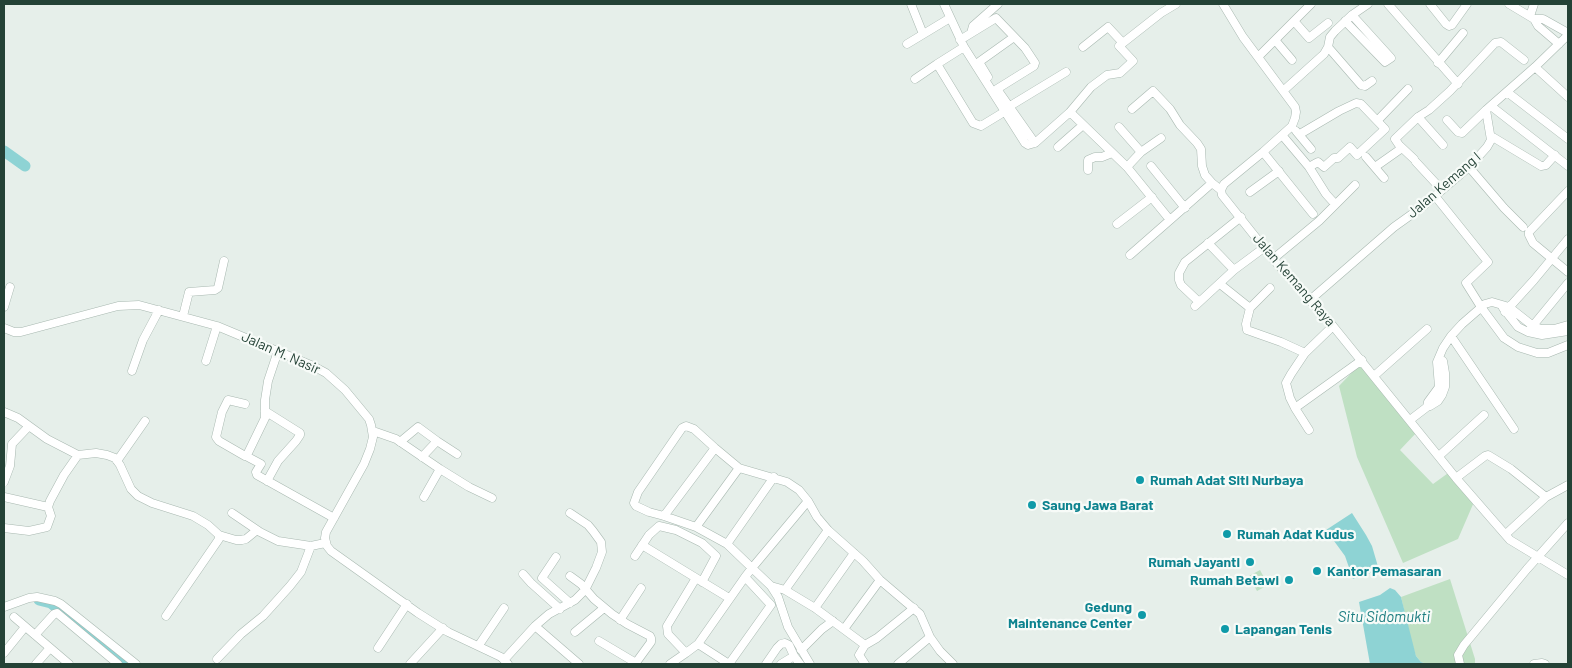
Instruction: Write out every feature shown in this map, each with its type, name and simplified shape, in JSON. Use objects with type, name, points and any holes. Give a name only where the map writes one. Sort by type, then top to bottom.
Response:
[{"type":"street","points":[[911,4],[923,34]]},
{"type":"street","points":[[944,4],[962,44],[1007,109],[1034,143],[1070,112],[1091,87],[1107,75],[1120,73],[1133,61],[1119,46],[1161,13],[1176,4]]},
{"type":"street","points":[[971,33],[973,26],[998,4]]},
{"type":"street","points":[[1132,109],[1154,91],[1170,109],[1180,125],[1197,143],[1201,149],[1202,166],[1205,175],[1222,190],[1224,184],[1264,152],[1292,126],[1296,112],[1295,107],[1233,22],[1224,4]]},
{"type":"street","points":[[1258,56],[1311,4]]},
{"type":"street","points":[[1283,90],[1324,54],[1330,38],[1345,21],[1368,4]]},
{"type":"street","points":[[1388,4],[1458,84]]},
{"type":"street","points":[[1430,4],[1449,26],[1452,25],[1467,4]]},
{"type":"street","points":[[1509,4],[1532,18],[1538,26],[1559,44]]},
{"type":"street","points":[[1532,18],[1534,4]]},
{"type":"street","points":[[1345,21],[1385,62],[1391,58],[1352,15]]},
{"type":"street","points":[[907,44],[950,18]]},
{"type":"street","points":[[915,79],[962,44],[971,33],[996,18],[1024,48],[1035,63],[1034,66],[997,88]]},
{"type":"street","points":[[1447,120],[1458,132],[1462,133],[1568,35],[1543,19],[1532,18]]},
{"type":"street","points":[[1294,21],[1309,38],[1328,23]]},
{"type":"street","points":[[1083,47],[1108,27],[1123,43]]},
{"type":"street","points":[[1438,63],[1463,33]]},
{"type":"street","points":[[1007,109],[997,88],[988,78],[979,62],[1014,37]]},
{"type":"street","points":[[1275,40],[1292,60]]},
{"type":"street","points":[[1442,190],[1395,139],[1458,84],[1495,42],[1500,42],[1524,60]]},
{"type":"street","points":[[1328,47],[1361,85],[1365,86],[1372,81]]},
{"type":"street","points":[[937,64],[977,126],[981,126],[1066,72]]},
{"type":"street","points":[[1535,67],[1568,97]]},
{"type":"street","points":[[1378,120],[1408,89]]},
{"type":"street","points":[[1507,92],[1568,139]]},
{"type":"street","points":[[1300,134],[1356,103],[1361,104],[1385,129],[1357,155],[1350,147],[1324,167],[1318,162],[1309,167]]},
{"type":"street","points":[[1488,108],[1491,136],[1541,166],[1546,165],[1555,155]]},
{"type":"street","points":[[1488,108],[1568,166]]},
{"type":"street","points":[[1070,112],[1127,167],[1170,220]]},
{"type":"street","points":[[1418,117],[1443,145]]},
{"type":"street","points":[[1058,147],[1083,125]]},
{"type":"street","points":[[1292,126],[1311,149]]},
{"type":"street","points":[[1119,128],[1141,152]]},
{"type":"street","points":[[1282,135],[1309,167],[1326,194],[1335,204]]},
{"type":"street","name":"Jalan Kemang I","points":[[1310,300],[1394,227],[1435,196],[1468,167],[1487,147],[1491,136]]},
{"type":"street","points":[[1127,167],[1141,152],[1160,138]]},
{"type":"street","points":[[1375,168],[1402,148]]},
{"type":"street","points":[[1264,152],[1313,214]]},
{"type":"street","points":[[1088,170],[1088,160],[1112,153]]},
{"type":"street","points":[[1366,157],[1384,178]]},
{"type":"street","points":[[1151,166],[1185,208]]},
{"type":"street","points":[[1468,167],[1523,227]]},
{"type":"street","points":[[1250,192],[1279,171]]},
{"type":"street","points":[[1130,255],[1212,183]]},
{"type":"street","points":[[1273,259],[1319,221],[1355,185]]},
{"type":"street","name":"Jalan Kemang Raya","points":[[1222,190],[1222,195],[1273,259],[1362,360],[1456,478],[1510,540],[1568,575]]},
{"type":"street","points":[[1568,192],[1529,235],[1533,243],[1568,272]]},
{"type":"street","points":[[1435,196],[1488,262],[1466,283],[1504,338],[1537,353],[1548,353],[1568,345]]},
{"type":"street","points":[[1118,224],[1152,197]]},
{"type":"street","points":[[1241,217],[1185,262],[1179,273],[1181,285],[1197,304],[1234,270],[1264,247]]},
{"type":"street","points":[[1507,310],[1553,259],[1568,239]]},
{"type":"street","points":[[1208,243],[1234,270]]},
{"type":"street","points":[[183,316],[189,292],[215,290],[218,288],[224,261]]},
{"type":"street","points":[[1530,329],[1568,283]]},
{"type":"street","points":[[1220,284],[1250,308]]},
{"type":"street","points":[[4,307],[10,287]]},
{"type":"street","points":[[1270,288],[1250,308],[1246,324],[1247,330],[1267,336],[1305,353]]},
{"type":"street","points":[[1410,420],[1427,406],[1438,401],[1442,387],[1437,362],[1451,336],[1485,304],[1492,302],[1500,304],[1507,310],[1518,327],[1530,329],[1542,336],[1568,327]]},
{"type":"street","name":"Jalan M. Nasir","points":[[4,328],[14,332],[22,332],[125,305],[139,305],[183,316],[217,326],[321,370],[338,382],[368,419],[373,431]]},
{"type":"street","points":[[132,371],[143,340],[159,310]]},
{"type":"street","points":[[206,361],[217,326]]},
{"type":"street","points":[[1309,430],[1290,398],[1286,383],[1305,353],[1333,326]]},
{"type":"street","points":[[1374,376],[1427,329]]},
{"type":"street","points":[[1451,336],[1514,429]]},
{"type":"street","points":[[246,456],[265,418],[268,381],[278,351]]},
{"type":"street","points":[[1296,408],[1362,360]]},
{"type":"street","points":[[245,404],[228,400],[222,412],[216,438],[219,442],[242,456],[246,456],[261,464],[256,472],[257,475],[334,518]]},
{"type":"street","points":[[265,411],[300,433],[296,442],[278,462],[267,481]]},
{"type":"street","points":[[4,412],[18,418],[47,439],[78,455],[87,453],[102,454],[118,461],[131,489],[138,496],[152,503],[202,520],[219,535],[242,540],[246,539],[256,530]]},
{"type":"street","points":[[1439,456],[1484,415]]},
{"type":"street","points":[[118,461],[145,421]]},
{"type":"street","points":[[4,482],[10,463],[12,444],[29,426]]},
{"type":"street","points":[[400,442],[418,426],[457,454]]},
{"type":"street","points":[[810,664],[788,627],[778,597],[771,586],[727,544],[696,527],[636,506],[635,499],[682,428],[686,426],[694,429],[739,468],[774,477],[793,485],[808,501],[817,517],[828,530],[880,580],[920,614],[930,637],[953,664]]},
{"type":"street","points":[[492,498],[469,487],[400,442],[373,431],[370,449],[350,491],[326,532],[325,543],[331,551],[445,630],[479,645],[506,662],[534,626],[549,614],[570,603],[585,590],[596,568],[602,547],[601,542],[588,525],[570,513]]},
{"type":"street","points":[[422,457],[437,441]]},
{"type":"street","points":[[664,516],[715,448]]},
{"type":"street","points":[[4,528],[29,531],[45,528],[48,525],[50,516],[48,507],[57,487],[78,455]]},
{"type":"street","points":[[1456,478],[1484,456],[1488,455],[1511,469],[1546,497]]},
{"type":"street","points":[[696,527],[739,468]]},
{"type":"street","points":[[424,497],[440,469]]},
{"type":"street","points":[[727,544],[774,477]]},
{"type":"street","points":[[1506,534],[1546,497],[1568,485]]},
{"type":"street","points":[[4,498],[48,507]]},
{"type":"street","points":[[670,664],[698,644],[745,576],[808,501]]},
{"type":"street","points":[[232,513],[256,530],[278,541],[311,546],[325,543]]},
{"type":"street","points":[[1460,664],[1458,652],[1537,556],[1568,523]]},
{"type":"street","points":[[634,556],[649,535],[659,526],[676,530],[702,544],[716,556],[667,626],[668,634],[686,653]]},
{"type":"street","points":[[785,590],[828,530]]},
{"type":"street","points":[[166,616],[219,539],[219,535]]},
{"type":"street","points":[[642,545],[730,598]]},
{"type":"street","points":[[217,659],[237,638],[263,616],[290,586],[301,572],[311,546]]},
{"type":"street","points":[[815,608],[854,553]]},
{"type":"street","points":[[556,557],[542,578],[570,603]]},
{"type":"street","points":[[523,574],[560,609]]},
{"type":"street","points":[[570,576],[581,584],[604,608],[620,620],[652,638],[636,664],[599,641]]},
{"type":"street","points":[[698,644],[729,664],[771,605],[745,576]]},
{"type":"street","points":[[844,629],[880,580]]},
{"type":"street","points":[[771,586],[785,590],[815,608],[865,645]]},
{"type":"street","points":[[620,620],[641,588]]},
{"type":"street","points":[[4,606],[29,598],[44,598],[56,601],[136,664]]},
{"type":"street","points":[[378,648],[407,604]]},
{"type":"street","points":[[479,645],[504,608]]},
{"type":"street","points":[[575,632],[604,608]]},
{"type":"street","points":[[864,664],[858,655],[865,645],[877,638],[914,608]]},
{"type":"street","points":[[35,635],[57,613],[118,664]]},
{"type":"street","points":[[14,617],[70,664]]},
{"type":"street","points":[[800,650],[822,628],[833,621]]},
{"type":"street","points":[[4,653],[25,626]]},
{"type":"street","points":[[534,626],[579,664]]},
{"type":"street","points":[[410,664],[445,630]]},
{"type":"street","points":[[417,664],[445,630]]},
{"type":"street","points":[[898,664],[930,637]]},
{"type":"street","points":[[766,664],[777,648],[785,643],[789,645],[800,664]]},
{"type":"street","points":[[36,664],[50,648]]},
{"type":"street","points":[[781,664],[794,656]]},
{"type":"street","points":[[1534,664],[1542,662],[1546,664]]},
{"type":"green space","points":[[1360,364],[1417,432],[1400,450],[1433,484],[1451,471],[1474,502],[1458,539],[1403,563],[1357,457],[1339,386]]},
{"type":"green space","points":[[1260,570],[1268,585],[1257,591],[1249,576]]},
{"type":"green space","points":[[1450,579],[1475,664],[1427,664],[1421,662],[1416,656],[1412,644],[1401,597]]},
{"type":"water","points":[[1352,513],[1372,546],[1379,570],[1353,579],[1345,556],[1326,530]]},
{"type":"water","name":"Situ Sidomukti","points":[[1390,588],[1395,590],[1401,597],[1416,656],[1421,662],[1427,664],[1370,664],[1359,602],[1380,595]]},
{"type":"waterway","points":[[4,151],[25,166]]},
{"type":"waterway","points":[[39,600],[51,603],[125,664]]},
{"type":"place","name":"Rumah Adat Siti Nurbaya","points":[[1140,480]]},
{"type":"place","name":"Saung Jawa Barat","points":[[1032,505]]},
{"type":"place","name":"Rumah Adat Kudus","points":[[1227,534]]},
{"type":"place","name":"Rumah Jayanti","points":[[1250,562]]},
{"type":"place","name":"Kantor Pemasaran","points":[[1317,571]]},
{"type":"place","name":"Rumah Betawi","points":[[1289,580]]},
{"type":"place","name":"Gedung Maintenance Center","points":[[1142,615]]},
{"type":"place","name":"Lapangan Tenis","points":[[1225,629]]}]
